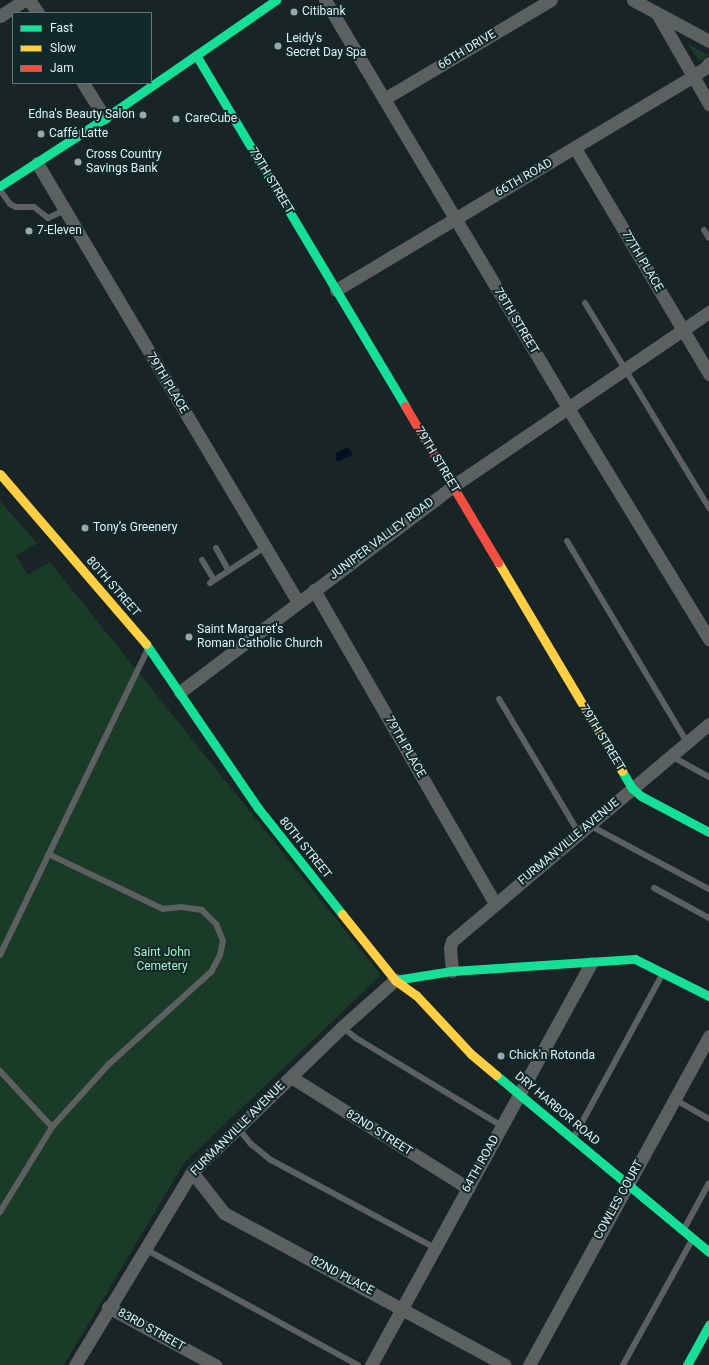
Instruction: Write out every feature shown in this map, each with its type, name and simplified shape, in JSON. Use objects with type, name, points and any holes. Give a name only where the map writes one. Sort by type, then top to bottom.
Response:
[{"type":"street","points":[[0,16],[25,0]]},
{"type":"street","points":[[30,0],[37,12]]},
{"type":"street","points":[[0,186],[105,118],[276,0]]},
{"type":"street","name":"78TH STREET","points":[[326,0],[454,218],[709,639]]},
{"type":"street","name":"66TH DRIVE","points":[[384,99],[551,0]]},
{"type":"street","points":[[634,0],[709,41]]},
{"type":"street","points":[[658,14],[709,104]]},
{"type":"street","name":"79TH STREET","points":[[196,55],[632,788],[641,796],[709,832]]},
{"type":"street","name":"66TH ROAD","points":[[336,290],[454,218],[575,148],[693,76],[705,68],[709,63]]},
{"type":"street","points":[[84,84],[105,118]]},
{"type":"street","name":"77TH PLACE","points":[[575,148],[709,374]]},
{"type":"street","name":"79TH PLACE","points":[[37,163],[298,602]]},
{"type":"street","name":"JUNIPER VALLEY ROAD","points":[[180,692],[453,486],[709,312]]},
{"type":"street","name":"80TH STREET","points":[[0,474],[149,647],[258,808],[395,980]]},
{"type":"street","name":"79TH PLACE","points":[[314,590],[495,904]]},
{"type":"street","name":"FURMANVILLE AVENUE","points":[[452,972],[450,948],[452,941],[709,724]]},
{"type":"street","points":[[395,980],[452,972],[635,959],[664,972],[709,996]]},
{"type":"street","name":"64TH ROAD","points":[[371,1365],[591,963]]},
{"type":"street","name":"FURMANVILLE AVENUE","points":[[75,1365],[108,1307],[192,1172],[342,1027],[395,980]]},
{"type":"street","name":"DRY HARBOR ROAD","points":[[395,980],[416,995],[471,1054],[709,1252]]},
{"type":"street","name":"COWLES COURT","points":[[529,1365],[709,1036]]},
{"type":"street","name":"82ND STREET","points":[[291,1077],[468,1188]]},
{"type":"street","name":"82ND PLACE","points":[[192,1172],[224,1213],[505,1365]]},
{"type":"street","name":"83RD STREET","points":[[108,1307],[215,1365]]},
{"type":"street","points":[[687,1365],[709,1327]]},
{"type":"lane","points":[[0,190],[10,204],[16,207],[34,207],[48,218],[65,210]]},
{"type":"lane","points":[[704,230],[709,238]]},
{"type":"lane","points":[[584,303],[626,368],[709,508]]},
{"type":"lane","points":[[567,541],[687,742]]},
{"type":"lane","points":[[202,560],[212,582],[265,547]]},
{"type":"lane","points":[[216,548],[229,571]]},
{"type":"lane","points":[[0,955],[149,647]]},
{"type":"lane","points":[[499,699],[584,829],[709,889]]},
{"type":"lane","points":[[671,756],[709,777]]},
{"type":"lane","points":[[0,1212],[52,1127],[108,1065],[211,972],[220,955],[223,941],[216,924],[202,910],[181,907],[163,909],[48,854]]},
{"type":"lane","points":[[654,888],[709,918]]},
{"type":"lane","points":[[573,1139],[664,972]]},
{"type":"lane","points":[[342,1027],[366,1044],[502,1126]]},
{"type":"lane","points":[[0,1071],[52,1127]]},
{"type":"lane","points":[[674,1099],[709,1119]]},
{"type":"lane","points":[[238,1128],[251,1144],[271,1160],[434,1248]]},
{"type":"lane","points":[[683,1230],[709,1184]]},
{"type":"lane","points":[[623,1365],[693,1239]]},
{"type":"lane","points":[[145,1248],[358,1365]]},
{"type":"green space","points":[[688,44],[708,55],[700,62]]},
{"type":"green space","name":"Saint John Cemetery","points":[[0,501],[37,543],[16,556],[28,575],[50,562],[381,975],[184,1163],[64,1365],[0,1365]]},
{"type":"water","points":[[348,447],[353,455],[337,462],[335,454]]},
{"type":"traffic: fast","points":[[0,186],[105,118],[276,0]]},
{"type":"traffic: fast","points":[[196,55],[405,406]]},
{"type":"traffic: fast","points":[[146,644],[258,808],[342,914]]},
{"type":"traffic: fast","points":[[622,771],[632,788],[641,796],[709,832]]},
{"type":"traffic: fast","points":[[395,980],[452,971],[635,959],[709,996]]},
{"type":"traffic: fast","points":[[496,1075],[709,1252]]},
{"type":"traffic: fast","points":[[687,1365],[709,1325]]},
{"type":"traffic: slow","points":[[0,474],[146,644]]},
{"type":"traffic: slow","points":[[498,562],[622,771]]},
{"type":"traffic: slow","points":[[342,914],[395,980],[416,995],[471,1054],[496,1075]]},
{"type":"traffic: jam","points":[[405,406],[498,562]]},
{"type":"place","name":"Citibank","points":[[294,12]]},
{"type":"place","name":"Leidy's Secret Day Spa","points":[[278,46]]},
{"type":"place","name":"Edna's Beauty Salon","points":[[143,115]]},
{"type":"place","name":"CareCube","points":[[176,119]]},
{"type":"place","name":"Caffé Latte","points":[[41,134]]},
{"type":"place","name":"Cross Country Savings Bank","points":[[78,162]]},
{"type":"place","name":"7-Eleven","points":[[29,231]]},
{"type":"place","name":"Tony’s Greenery","points":[[85,528]]},
{"type":"place","name":"Saint Margaret's Roman Catholic Church","points":[[189,637]]},
{"type":"place","name":"Chick'n Rotonda","points":[[501,1056]]}]
